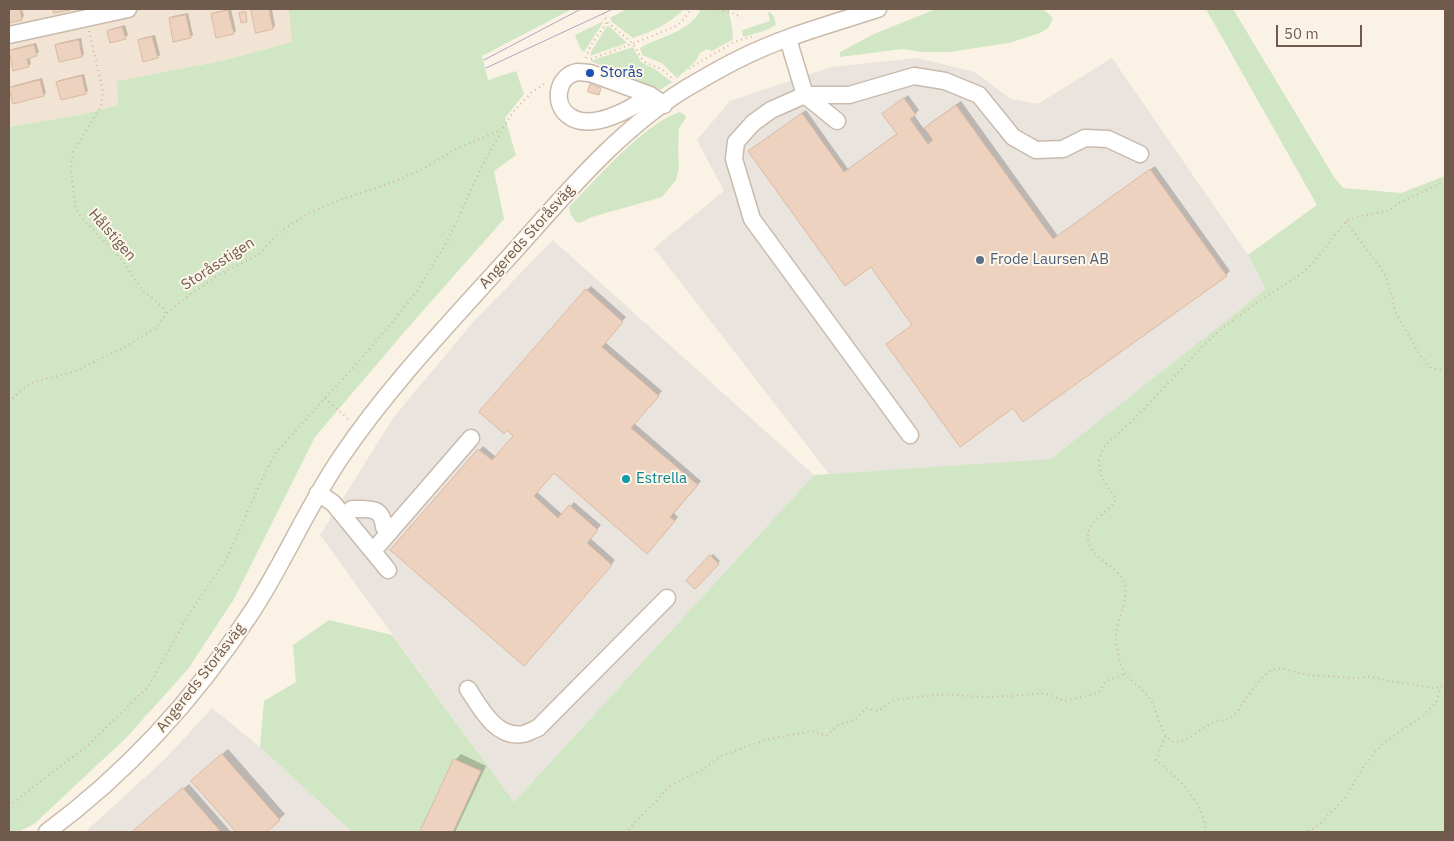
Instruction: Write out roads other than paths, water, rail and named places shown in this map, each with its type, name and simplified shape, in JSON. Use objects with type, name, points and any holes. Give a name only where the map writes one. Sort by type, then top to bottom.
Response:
[{"type":"street","points":[[9,35],[88,13],[128,9]]},
{"type":"street","name":"Angereds Storåsväg","points":[[47,832],[76,810],[140,752],[176,713],[208,673],[252,612],[318,493],[360,430],[396,385],[574,184],[610,148],[638,124],[657,100],[683,91],[738,59],[788,39],[878,9]]},
{"type":"street","points":[[788,39],[805,95],[837,121]]},
{"type":"street","points":[[577,72],[582,72],[590,73],[657,100],[595,121],[586,122],[568,116],[559,101],[558,92],[560,84],[568,77],[577,72]]},
{"type":"street","points":[[910,435],[752,219],[734,159],[736,142],[753,122],[771,110],[805,95],[849,95],[914,76],[945,81],[979,95],[1013,137],[1036,150],[1063,149],[1085,138],[1108,139],[1140,154]]},
{"type":"street","points":[[373,551],[472,438]]},
{"type":"street","points":[[318,493],[332,503],[344,516],[388,570]]},
{"type":"street","points":[[344,516],[352,509],[373,509],[379,513],[383,519],[384,527],[390,532]]},
{"type":"street","points":[[468,689],[484,713],[494,724],[507,732],[523,734],[538,728],[667,598]]},
{"type":"tram line","points":[[484,60],[581,9]]},
{"type":"tram line","points":[[486,68],[613,9]]},
{"type":"place","name":"Storås","points":[[590,73]]},
{"type":"place","name":"Frode Laursen AB","points":[[980,260]]},
{"type":"place","name":"Estrella","points":[[626,479]]}]
